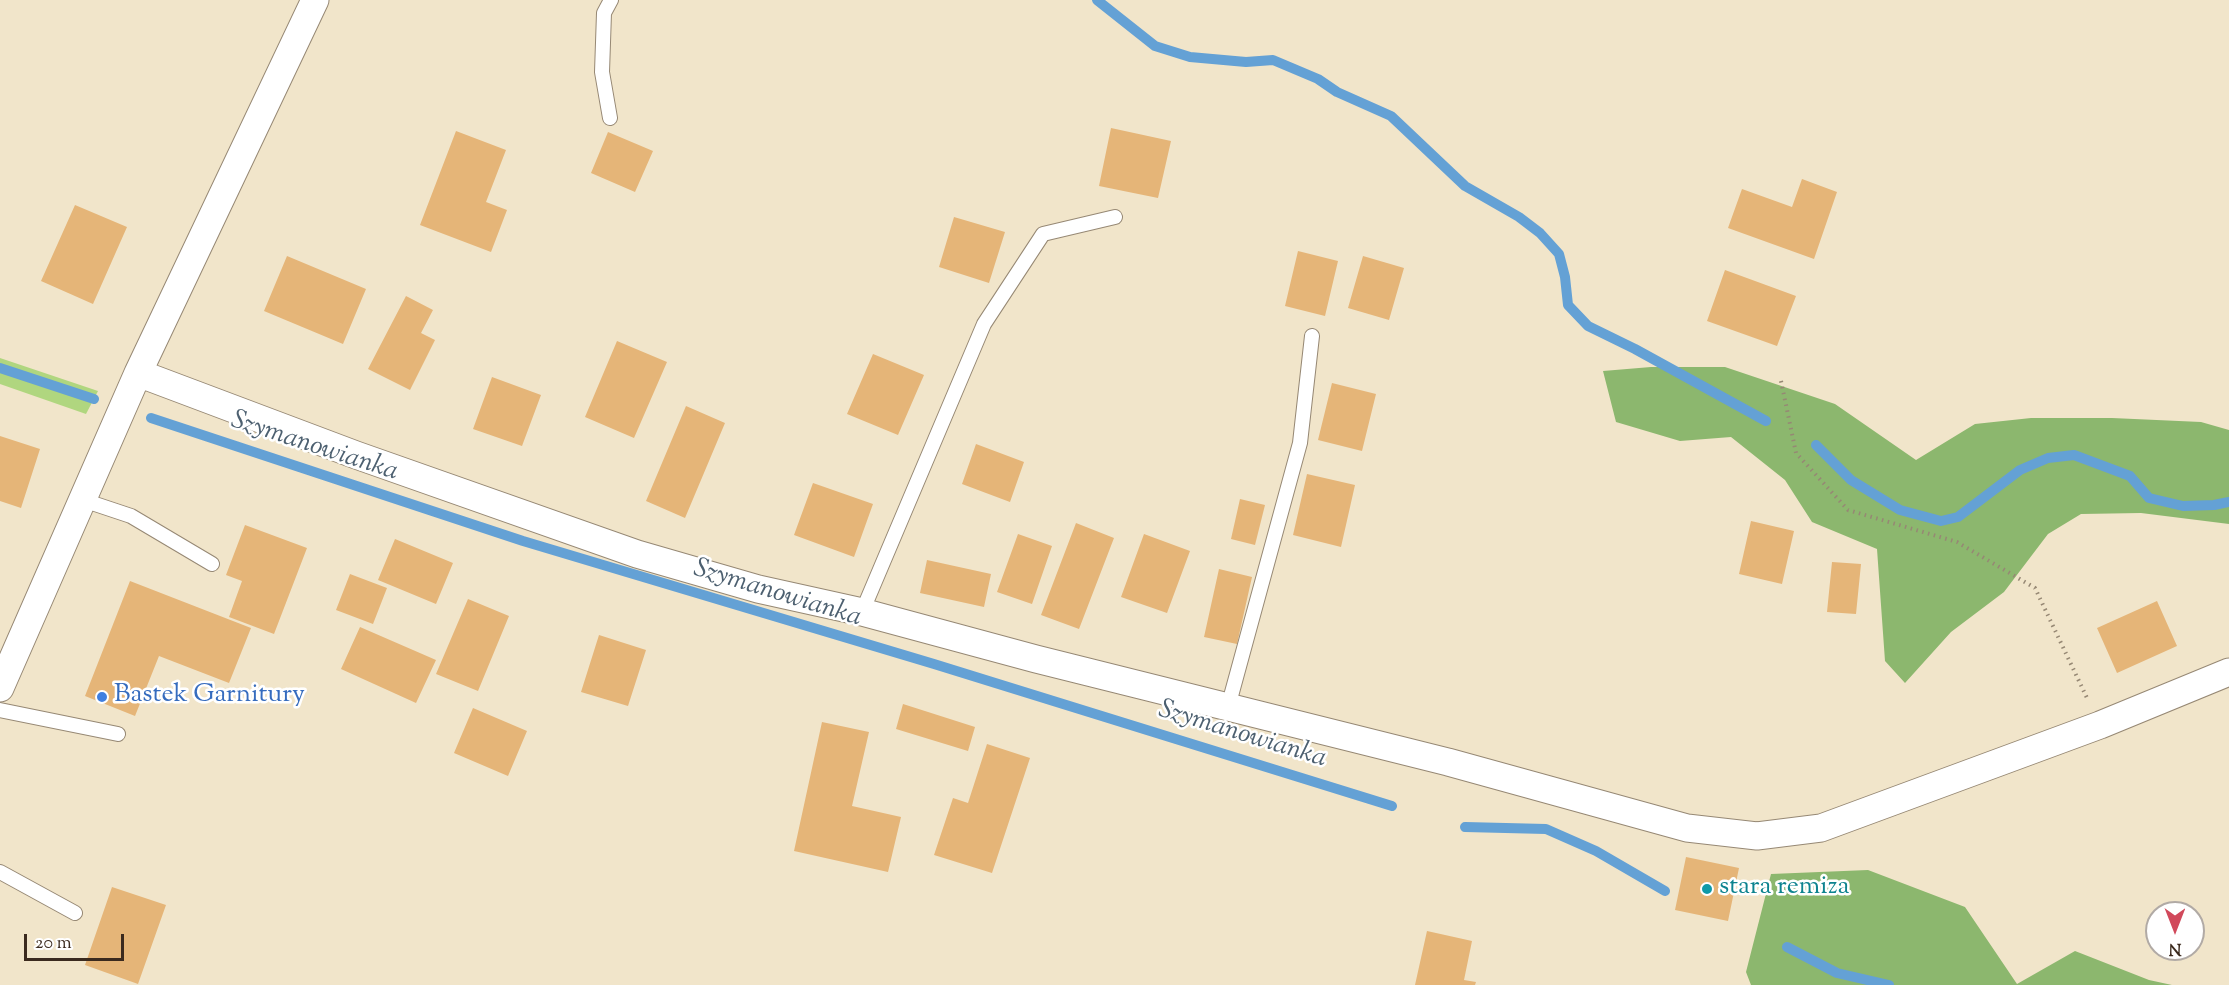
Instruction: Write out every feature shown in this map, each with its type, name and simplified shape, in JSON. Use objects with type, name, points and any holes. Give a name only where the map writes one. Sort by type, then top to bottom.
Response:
[{"type":"street","points":[[0,688],[138,373],[315,0]]},
{"type":"street","points":[[138,373],[356,455],[637,554],[758,589],[862,612],[1036,659],[1448,762],[1687,828],[1757,836],[1821,828],[2100,725],[2229,672]]},
{"type":"lane","points":[[610,118],[602,72],[604,13],[611,0]]},
{"type":"lane","points":[[862,612],[984,324],[1043,234],[1115,217]]},
{"type":"lane","points":[[1228,707],[1300,443],[1312,336]]},
{"type":"lane","points":[[82,500],[131,516],[212,564]]},
{"type":"lane","points":[[0,710],[118,734]]},
{"type":"lane","points":[[0,872],[75,913]]},
{"type":"path","points":[[1781,381],[1796,453],[1848,510],[1957,542],[2035,588],[2100,725]]},
{"type":"green space","points":[[0,358],[98,391],[86,414],[0,384]]},
{"type":"green space","points":[[1651,367],[1725,367],[1835,404],[1916,460],[1975,424],[2031,418],[2112,418],[2201,422],[2229,430],[2229,524],[2141,513],[2081,514],[2048,534],[2004,592],[1951,632],[1905,683],[1885,661],[1877,549],[1812,522],[1785,480],[1731,437],[1680,441],[1616,422],[1603,371]]},
{"type":"green space","points":[[1868,870],[1965,907],[2017,984],[2075,951],[2149,980],[2172,985],[1751,985],[1746,972],[1771,874]]},
{"type":"building","points":[[1111,128],[1171,141],[1158,198],[1099,186]]},
{"type":"building","points":[[456,131],[506,150],[486,202],[507,210],[491,252],[420,225]]},
{"type":"building","points":[[608,132],[653,151],[635,192],[591,173]]},
{"type":"building","points":[[1802,179],[1837,192],[1814,259],[1728,228],[1742,189],[1792,207]]},
{"type":"building","points":[[75,205],[127,227],[93,304],[41,281]]},
{"type":"building","points":[[954,217],[1005,232],[989,283],[939,267]]},
{"type":"building","points":[[1298,251],[1338,261],[1325,316],[1285,306]]},
{"type":"building","points":[[287,256],[366,289],[343,344],[264,311]]},
{"type":"building","points":[[1363,256],[1404,268],[1389,320],[1348,308]]},
{"type":"building","points":[[1725,270],[1796,296],[1777,346],[1707,321]]},
{"type":"building","points":[[406,296],[433,310],[421,333],[435,340],[410,390],[368,369]]},
{"type":"building","points":[[617,341],[667,362],[634,438],[585,417]]},
{"type":"building","points":[[873,354],[924,375],[898,435],[847,414]]},
{"type":"building","points":[[492,377],[541,395],[522,446],[473,429]]},
{"type":"building","points":[[1332,383],[1376,394],[1362,451],[1318,440]]},
{"type":"building","points":[[686,406],[725,423],[685,518],[646,501]]},
{"type":"building","points":[[0,436],[40,449],[21,508],[0,501]]},
{"type":"building","points":[[976,444],[1024,462],[1010,502],[962,484]]},
{"type":"building","points":[[1307,474],[1355,485],[1341,547],[1293,535]]},
{"type":"building","points":[[813,483],[873,504],[854,557],[794,535]]},
{"type":"building","points":[[1240,499],[1265,505],[1255,545],[1231,539]]},
{"type":"building","points":[[1751,521],[1794,531],[1782,584],[1739,574]]},
{"type":"building","points":[[1076,523],[1114,538],[1079,629],[1041,615]]},
{"type":"building","points":[[245,525],[307,548],[274,634],[229,617],[242,581],[226,575]]},
{"type":"building","points":[[1018,534],[1052,546],[1032,604],[997,592]]},
{"type":"building","points":[[1144,534],[1190,551],[1167,613],[1121,597]]},
{"type":"building","points":[[395,539],[453,563],[436,604],[378,580]]},
{"type":"building","points":[[927,560],[991,574],[984,607],[920,593]]},
{"type":"building","points":[[1832,562],[1861,564],[1856,614],[1827,612]]},
{"type":"building","points":[[1219,569],[1252,577],[1237,644],[1204,637]]},
{"type":"building","points":[[350,574],[387,588],[373,624],[336,610]]},
{"type":"building","points":[[130,581],[251,628],[229,683],[159,656],[135,716],[85,696]]},
{"type":"building","points":[[468,599],[509,616],[478,691],[436,674]]},
{"type":"building","points":[[2157,601],[2177,646],[2117,673],[2097,628]]},
{"type":"building","points":[[360,627],[436,660],[416,703],[341,669]]},
{"type":"building","points":[[599,635],[646,650],[628,706],[581,692]]},
{"type":"building","points":[[903,704],[975,727],[968,751],[896,729]]},
{"type":"building","points":[[473,708],[527,731],[508,776],[454,753]]},
{"type":"building","points":[[822,722],[869,732],[852,806],[901,817],[888,872],[794,851]]},
{"type":"building","points":[[987,744],[1030,758],[992,873],[934,855],[953,798],[968,803]]},
{"type":"building","name":"stara remiza","points":[[1686,857],[1739,868],[1728,921],[1675,910]]},
{"type":"building","points":[[112,887],[166,905],[138,984],[85,965]]},
{"type":"building","points":[[1427,931],[1472,941],[1464,980],[1476,982],[1475,985],[1415,985]]},
{"type":"waterway","points":[[1097,0],[1155,46],[1190,57],[1246,62],[1273,60],[1318,79],[1337,92],[1391,116],[1465,186],[1519,217],[1540,233],[1559,254],[1565,277],[1568,305],[1588,326],[1635,349],[1766,421]]},
{"type":"waterway","name":"Szymanowianka","points":[[0,368],[94,399]]},
{"type":"waterway","name":"Szymanowianka","points":[[151,418],[523,541],[934,664],[1392,806]]},
{"type":"waterway","points":[[1816,445],[1851,480],[1900,510],[1941,521],[1958,517],[2020,470],[2048,458],[2074,455],[2130,476],[2149,498],[2183,506],[2229,502]]},
{"type":"waterway","name":"Szymanowianka","points":[[1465,827],[1546,829],[1596,851],[1665,891]]},
{"type":"waterway","name":"Szymanowianka","points":[[1787,947],[1837,973],[1889,985]]},
{"type":"place","name":"Bastek Garnitury","points":[[102,697]]},
{"type":"place","name":"stara remiza","points":[[1707,889]]}]
